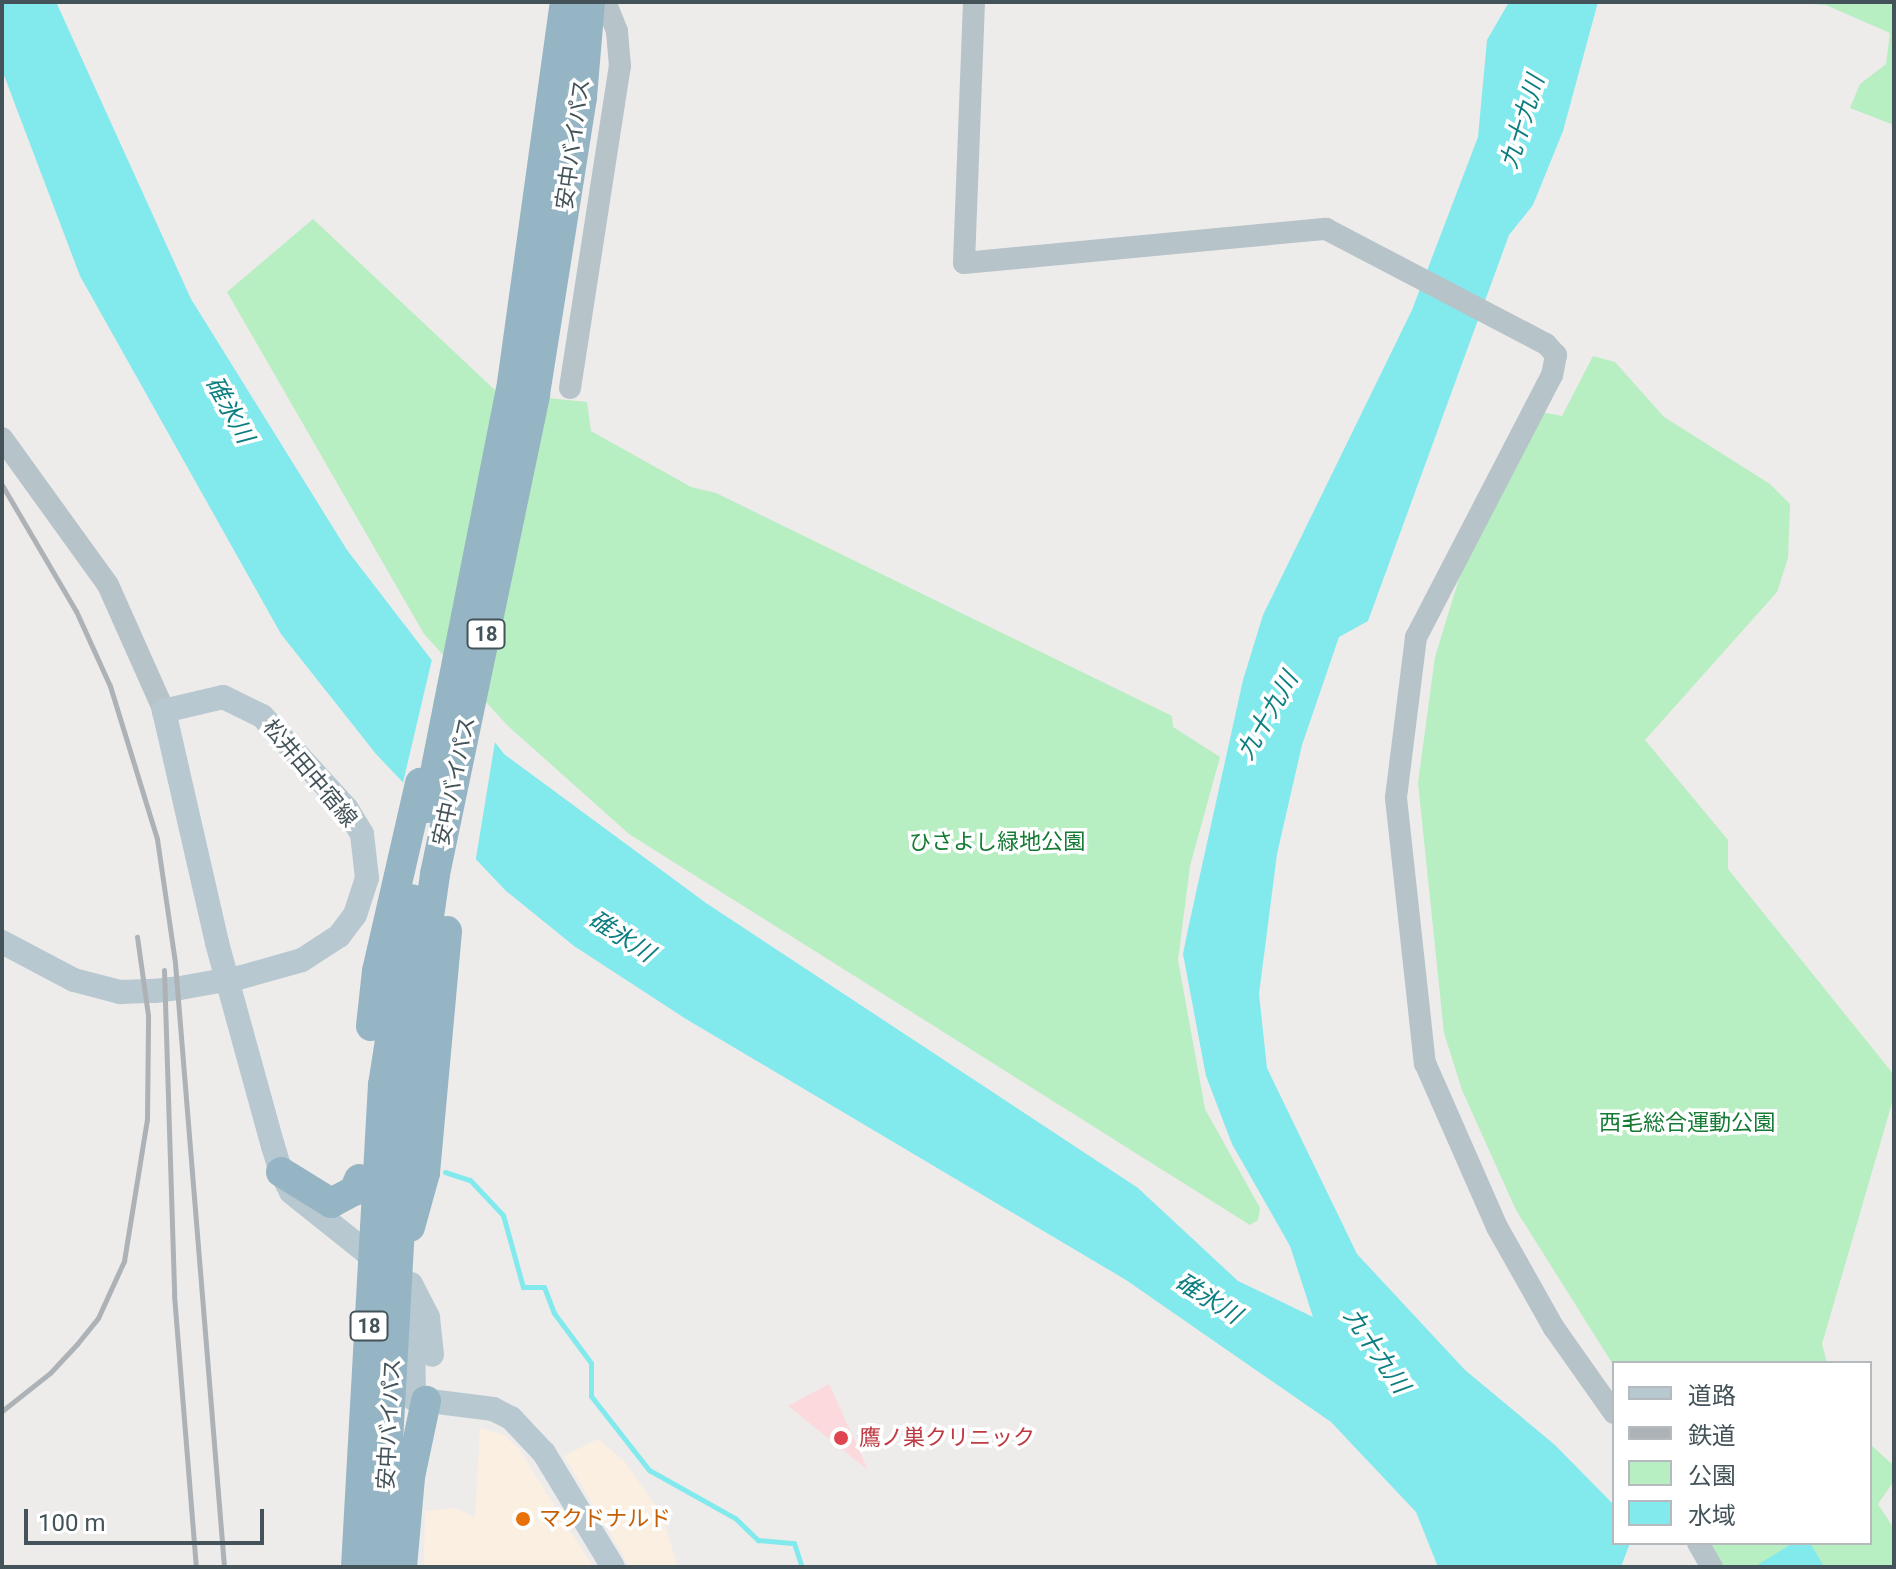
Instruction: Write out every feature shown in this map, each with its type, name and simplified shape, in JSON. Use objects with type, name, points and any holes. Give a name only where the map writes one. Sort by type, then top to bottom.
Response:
[{"type":"highway","name":"安中バイパス","points":[[427,868],[503,554],[524,389],[565,2]]},
{"type":"highway","name":"安中バイパス","points":[[356,1567],[396,1087],[427,868],[506,418],[524,389],[582,97],[590,2]]},
{"type":"highway","points":[[365,1251],[359,1179],[377,971],[427,868]]},
{"type":"highway","points":[[392,1265],[422,1200],[427,868]]},
{"type":"highway","name":"安中バイパス","points":[[381,1567],[396,1087]]},
{"type":"highway","points":[[281,1172],[331,1203],[354,1191],[359,1179]]},
{"type":"highway","points":[[339,1567],[352,1484],[420,1400]]},
{"type":"highway","points":[[402,1567],[420,1400]]},
{"type":"main road","name":"松井田中宿線","points":[[2,942],[74,980],[120,992],[180,988],[302,960],[339,936],[355,915],[367,878],[362,834],[347,809],[249,706],[223,697],[164,711]]},
{"type":"main road","points":[[164,711],[217,943],[281,1172],[308,1208],[365,1251],[392,1265],[415,1289],[428,1317],[432,1364],[420,1400]]},
{"type":"main road","points":[[365,1251],[397,1288],[410,1316],[420,1400]]},
{"type":"main road","points":[[420,1400],[493,1409],[523,1428],[613,1567]]},
{"type":"street","points":[[570,388],[620,66],[617,31],[605,2]]},
{"type":"street","points":[[974,2],[964,263],[1311,228],[1338,232],[1546,344],[1557,364],[1416,637],[1396,798],[1425,1063],[1497,1227],[1554,1328],[1612,1410]]},
{"type":"street","points":[[2,438],[108,585],[164,711]]},
{"type":"street","points":[[357,1379],[420,1400]]},
{"type":"street","points":[[1699,1545],[1712,1567]]},
{"type":"shaded area","name":"鷹ノ巣クリニック","points":[[829,1384],[868,1470],[788,1406]]},
{"type":"shaded area","points":[[480,1428],[504,1435],[519,1449],[593,1567],[424,1567],[425,1511],[456,1508],[475,1518]]},
{"type":"shaded area","points":[[598,1439],[624,1461],[661,1513],[678,1567],[630,1567],[564,1456]]},
{"type":"green space","points":[[1782,2],[1894,2],[1894,125],[1850,108],[1860,84],[1886,64],[1890,33],[1826,5]]},
{"type":"green space","name":"ひさよし緑地公園","points":[[313,219],[498,393],[587,402],[591,431],[691,487],[716,493],[1172,716],[1173,727],[1220,757],[1190,866],[1178,960],[1205,1109],[1260,1208],[1258,1220],[1250,1225],[629,834],[507,725],[424,634],[227,292]]},
{"type":"green space","name":"西毛総合運動公園","points":[[1593,356],[1615,362],[1664,417],[1770,484],[1790,504],[1788,558],[1777,592],[1645,740],[1728,840],[1728,869],[1894,1075],[1894,1096],[1822,1344],[1826,1361],[1612,1363],[1516,1210],[1462,1090],[1444,1033],[1418,783],[1435,657],[1469,546],[1541,412],[1562,416]]},
{"type":"green space","points":[[1872,1446],[1894,1466],[1894,1481],[1878,1504],[1894,1529],[1894,1567],[1722,1567],[1709,1545],[1872,1545]]},
{"type":"water","points":[[2,2],[57,4],[191,299],[347,550],[504,754],[706,903],[1138,1188],[1238,1281],[1313,1317],[1290,1246],[1232,1144],[1206,1076],[1183,954],[1188,929],[1243,680],[1263,615],[1412,310],[1478,137],[1487,40],[1509,2],[1598,2],[1563,131],[1533,205],[1509,235],[1368,621],[1339,637],[1302,745],[1277,854],[1259,994],[1267,1068],[1357,1254],[1465,1370],[1555,1445],[1612,1503],[1612,1545],[1629,1545],[1621,1567],[1438,1567],[1416,1512],[1331,1422],[1126,1280],[686,1019],[574,946],[506,891],[376,754],[281,634],[80,276],[2,70]]},
{"type":"water","points":[[1790,1545],[1811,1545],[1823,1565],[1754,1567]]},
{"type":"pier","points":[[433,655],[496,736],[475,864],[402,787]]},
{"type":"waterway","points":[[445,1172],[470,1180],[503,1215],[523,1287],[544,1287],[554,1313],[591,1363],[591,1396],[649,1470],[735,1518],[758,1540],[794,1543],[802,1567]]},
{"type":"railway","points":[[2,485],[76,611],[110,686],[157,839],[175,963],[224,1567]]},
{"type":"railway","points":[[2,1411],[50,1373],[77,1344],[98,1318],[124,1261],[147,1119],[148,1015],[137,937]]},
{"type":"railway","points":[[164,970],[174,1295],[196,1567]]},
{"type":"place","name":"鷹ノ巣クリニック","points":[[841,1438]]},
{"type":"place","name":"マクドナルド","points":[[523,1519]]},
{"type":"water label","name":"九十九川","points":[[1523,122]]},
{"type":"water label","name":"碓氷川","points":[[229,410]]},
{"type":"water label","name":"九十九川","points":[[1268,716]]},
{"type":"water label","name":"碓氷川","points":[[621,937]]},
{"type":"water label","name":"碓氷川","points":[[1208,1299]]},
{"type":"water label","name":"九十九川","points":[[1376,1351]]}]
